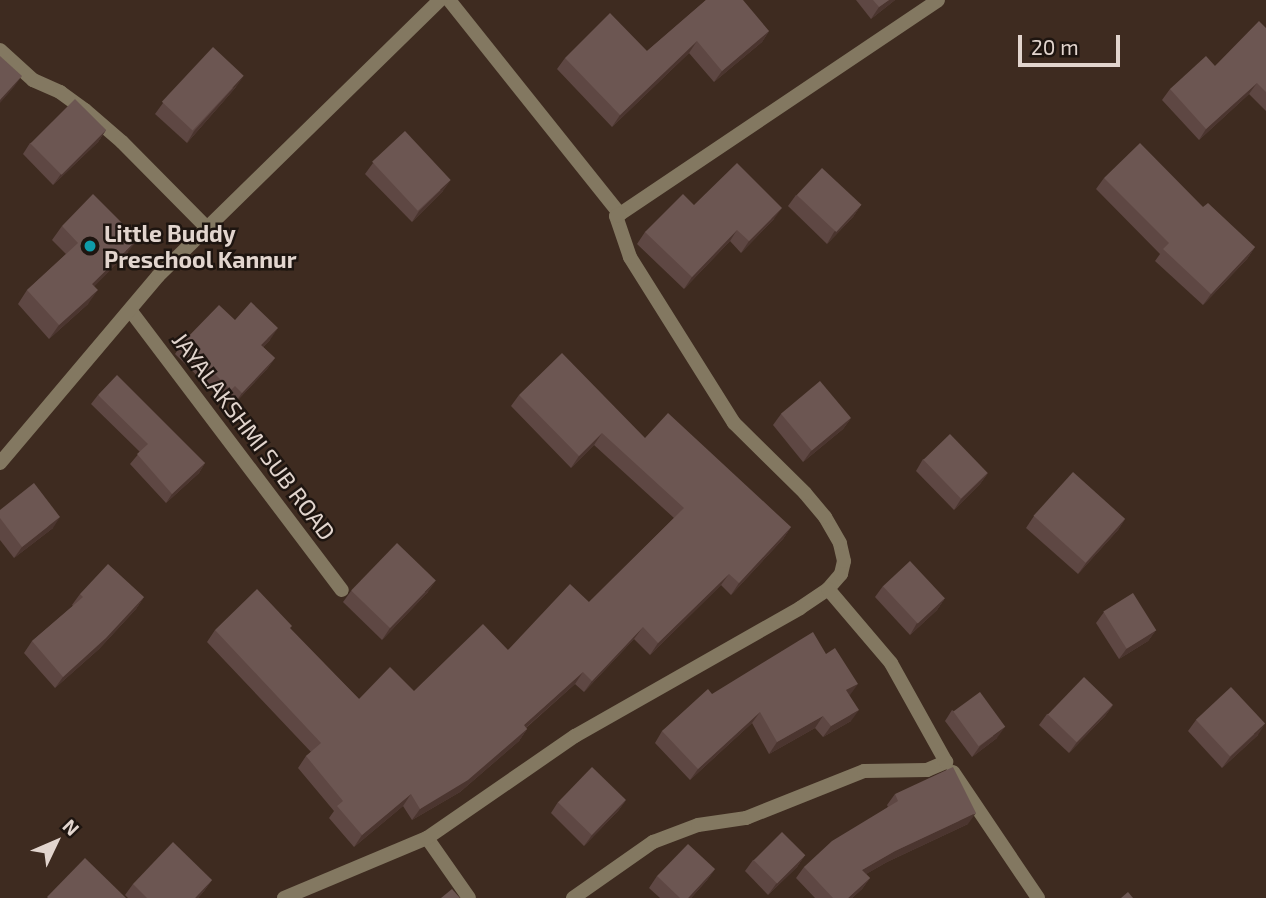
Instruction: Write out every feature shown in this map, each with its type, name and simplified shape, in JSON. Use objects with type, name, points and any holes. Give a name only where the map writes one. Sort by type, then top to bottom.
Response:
[{"type":"street","points":[[0,463],[158,276],[440,0]]},
{"type":"street","points":[[449,0],[620,214]]},
{"type":"street","points":[[284,898],[427,838],[575,736],[828,589],[841,574],[844,561],[840,543],[805,493],[734,423],[630,257],[616,216],[938,0]]},
{"type":"street","points":[[0,50],[33,80],[60,92],[94,118],[207,228]]},
{"type":"street","name":"JAYALAKSHMI SUB ROAD","points":[[130,310],[342,590]]},
{"type":"street","points":[[828,589],[891,663],[946,762],[1038,898]]},
{"type":"street","points":[[573,898],[653,842],[698,825],[746,818],[864,771],[927,770],[946,762]]},
{"type":"street","points":[[427,838],[469,898]]},
{"type":"building","points":[[706,0],[743,0],[769,31],[722,71],[697,41],[620,115],[565,58],[610,13],[647,51]]},
{"type":"building","points":[[873,0],[889,0],[879,7]]},
{"type":"building","points":[[1259,21],[1266,28],[1266,92],[1257,83],[1206,129],[1170,89],[1206,56],[1215,66]]},
{"type":"building","points":[[213,47],[244,76],[193,130],[162,102]]},
{"type":"building","points":[[0,56],[22,76],[0,100]]},
{"type":"building","points":[[75,99],[106,130],[62,175],[30,144]]},
{"type":"building","points":[[405,131],[451,180],[418,211],[372,162]]},
{"type":"building","points":[[1140,143],[1203,207],[1208,203],[1255,247],[1211,294],[1163,249],[1169,243],[1104,178]]},
{"type":"building","points":[[737,163],[782,208],[749,241],[737,230],[692,277],[645,232],[683,194],[694,205]]},
{"type":"building","points":[[822,168],[861,205],[836,232],[797,195]]},
{"type":"building","points":[[93,194],[138,239],[92,284],[98,290],[59,325],[27,290],[78,243],[62,226]]},
{"type":"building","points":[[251,302],[278,328],[261,345],[275,358],[242,393],[235,386],[231,390],[183,342],[219,305],[235,320]]},
{"type":"building","points":[[562,353],[645,438],[668,413],[791,527],[739,583],[729,574],[658,643],[643,627],[592,681],[583,672],[524,725],[527,729],[468,780],[420,809],[411,794],[362,835],[337,806],[343,801],[306,756],[321,743],[215,630],[257,589],[292,626],[290,628],[359,699],[390,667],[414,691],[483,624],[508,650],[570,584],[589,602],[684,508],[602,433],[579,456],[519,395]]},
{"type":"building","points":[[117,375],[205,463],[172,494],[137,454],[148,444],[98,395]]},
{"type":"building","points":[[820,381],[851,418],[812,451],[781,414]]},
{"type":"building","points":[[950,434],[988,473],[961,499],[923,460]]},
{"type":"building","points":[[1073,472],[1125,519],[1086,563],[1034,516]]},
{"type":"building","points":[[34,483],[60,517],[22,547],[0,518],[0,510]]},
{"type":"building","points":[[397,543],[436,581],[390,628],[351,590]]},
{"type":"building","points":[[910,561],[945,598],[918,624],[883,586]]},
{"type":"building","points":[[108,564],[144,597],[106,638],[63,677],[32,641],[83,597],[80,594]]},
{"type":"building","points":[[1133,593],[1156,630],[1127,649],[1103,612]]},
{"type":"building","points":[[813,632],[826,654],[835,648],[858,684],[846,690],[859,710],[831,726],[823,716],[777,742],[760,712],[698,769],[662,731],[708,689],[712,694]]},
{"type":"building","points":[[1084,677],[1113,705],[1077,742],[1048,714]]},
{"type":"building","points":[[1231,687],[1265,724],[1230,756],[1196,720]]},
{"type":"building","points":[[980,692],[1005,727],[979,746],[953,711]]},
{"type":"building","points":[[592,767],[626,800],[592,835],[558,802]]},
{"type":"building","points":[[953,767],[976,813],[895,851],[862,870],[870,878],[848,898],[833,898],[804,867],[832,841],[898,801],[895,794]]},
{"type":"building","points":[[782,832],[805,855],[777,884],[754,860]]},
{"type":"building","points":[[173,842],[212,880],[195,898],[147,898],[133,884]]},
{"type":"building","points":[[688,844],[715,869],[688,898],[680,898],[657,876]]},
{"type":"building","points":[[85,858],[126,898],[48,898]]},
{"type":"building","points":[[452,889],[460,898],[441,898]]},
{"type":"building","points":[[1128,892],[1133,898],[1121,898]]},
{"type":"place","name":"Little Buddy Preschool Kannur","points":[[90,246]]}]
